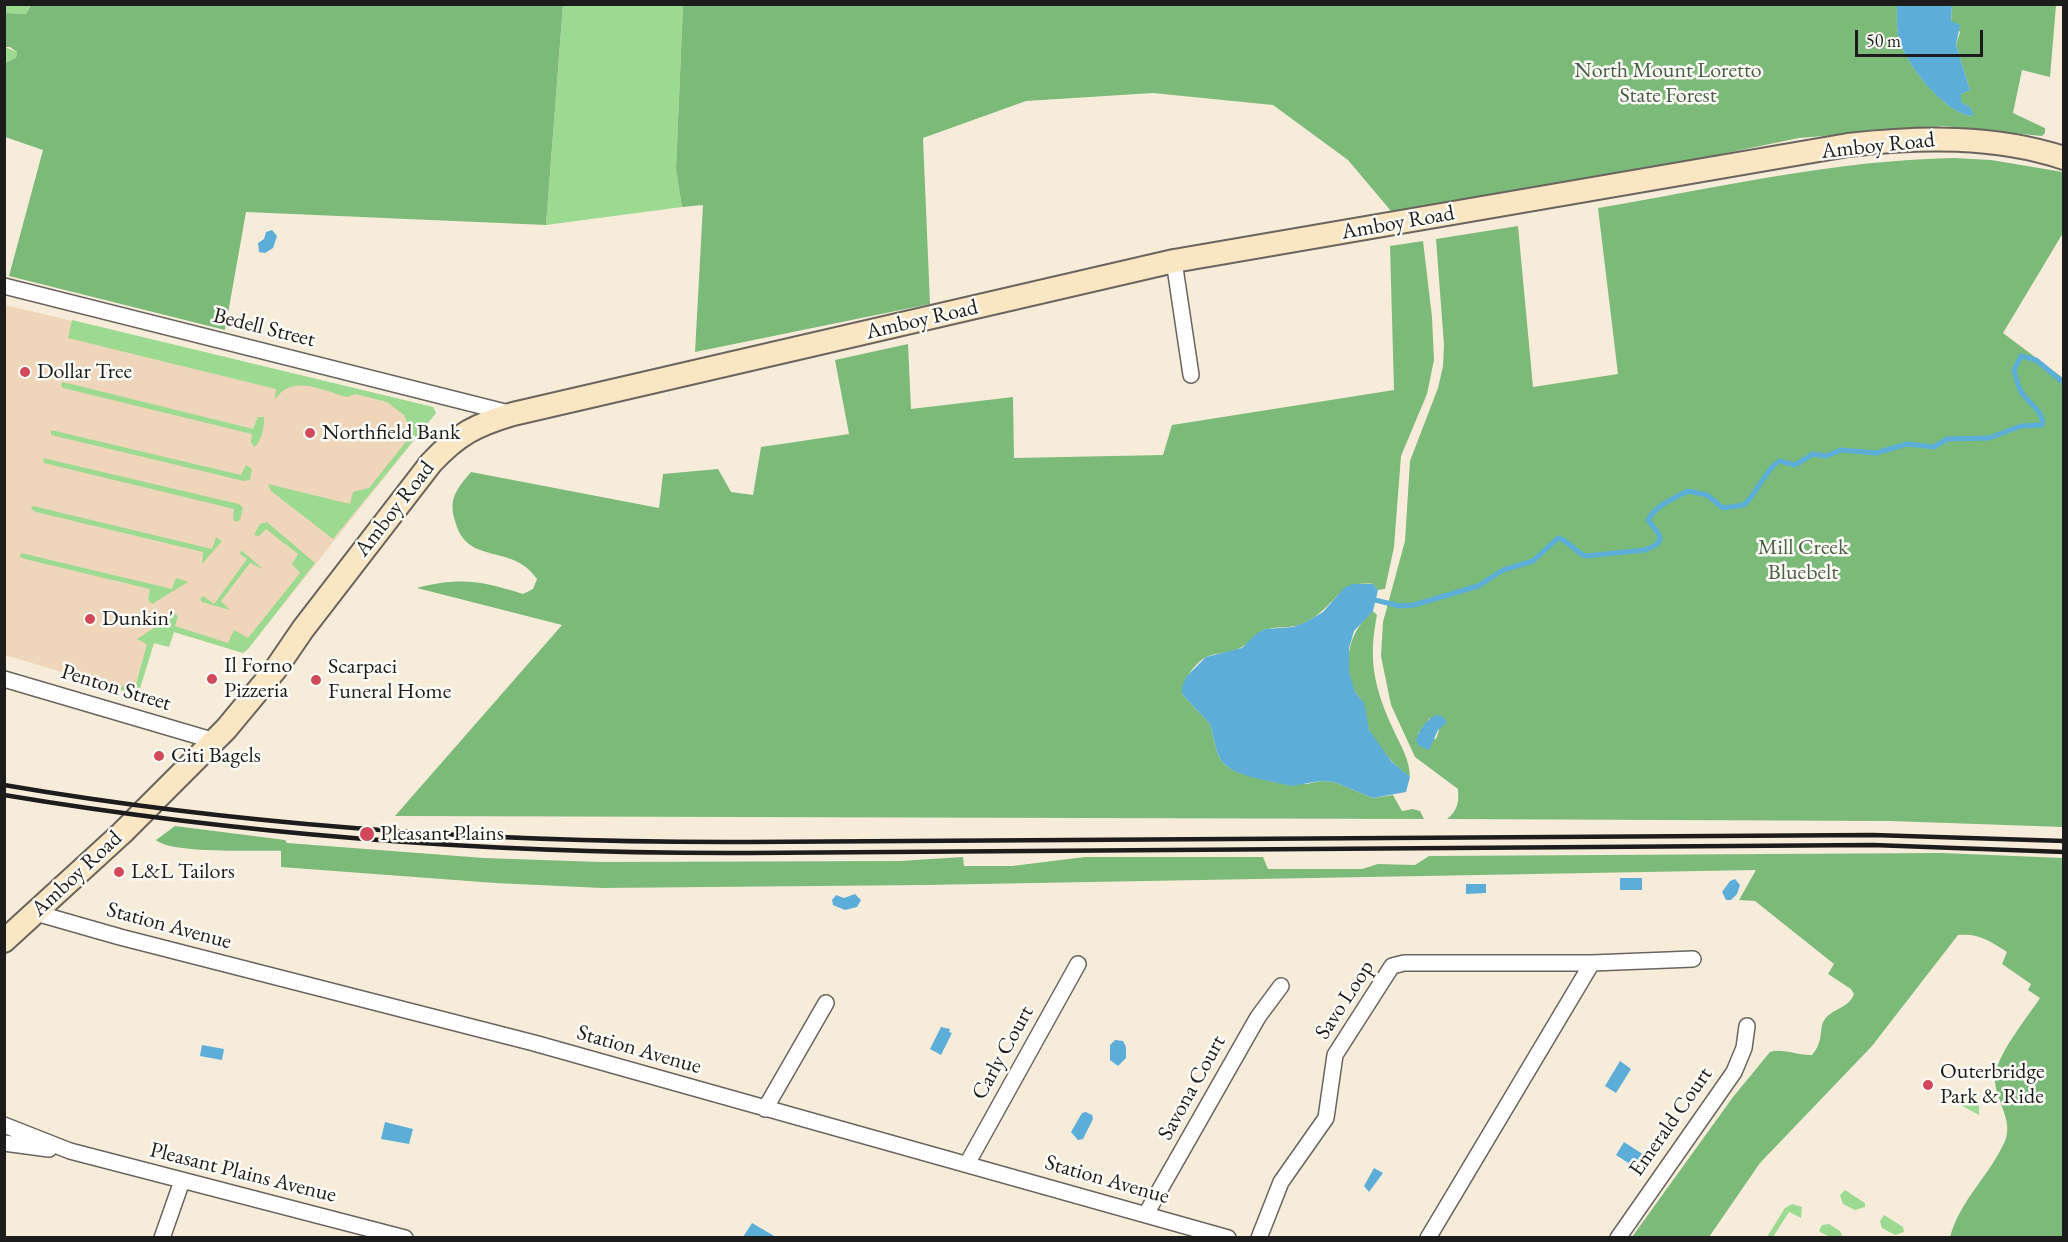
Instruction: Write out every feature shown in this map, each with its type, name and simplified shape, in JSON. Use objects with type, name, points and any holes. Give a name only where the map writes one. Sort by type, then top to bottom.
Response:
[{"type":"main road","name":"Amboy Road","points":[[4,941],[215,741],[275,670],[309,621],[431,463],[449,443],[469,428],[513,414],[1174,261],[1848,145],[1901,139],[1950,139],[2031,150],[2064,158]]},
{"type":"street","points":[[1174,261],[1191,375]]},
{"type":"street","name":"Bedell Street","points":[[4,286],[513,414]]},
{"type":"street","name":"Penton Street","points":[[4,679],[215,741]]},
{"type":"street","name":"Station Avenue","points":[[36,913],[120,937],[534,1043],[1228,1238]]},
{"type":"street","name":"Savo Loop","points":[[1259,1238],[1281,1182],[1326,1118],[1335,1055],[1392,966],[1404,963],[1592,963],[1693,959]]},
{"type":"street","points":[[1428,1238],[1592,963]]},
{"type":"street","name":"Carly Court","points":[[966,1164],[1078,964]]},
{"type":"street","name":"Savona Court","points":[[1146,1215],[1258,1017],[1281,986]]},
{"type":"street","points":[[765,1109],[826,1003]]},
{"type":"street","name":"Emerald Court","points":[[1618,1238],[1734,1072],[1744,1048],[1746,1026]]},
{"type":"street","name":"Pleasant Plains Avenue","points":[[4,1125],[70,1151],[405,1238]]},
{"type":"street","name":"Pleasant Plains Avenue","points":[[4,1143],[70,1151]]},
{"type":"street","points":[[162,1238],[182,1181]]},
{"type":"shaded area","points":[[5,305],[433,407],[436,413],[248,649],[243,653],[174,632],[169,647],[154,643],[138,695],[5,655]]},
{"type":"green space","points":[[5,5],[31,5],[26,14],[5,13]]},
{"type":"green space","points":[[31,5],[563,5],[546,225],[246,212],[225,330],[9,276],[43,150],[5,137],[5,63],[16,58],[17,52],[10,47],[5,47],[5,13],[26,14]]},
{"type":"green space","points":[[563,5],[683,5],[676,169],[682,207],[546,225]]},
{"type":"green space","name":"North Mount Loretto State Forest","points":[[683,5],[1897,5],[1899,37],[1911,64],[1941,99],[1963,114],[1973,116],[1970,107],[1961,102],[1961,94],[1970,90],[1956,45],[1960,32],[1951,21],[1952,5],[2056,5],[2050,77],[2022,70],[2013,113],[2045,128],[2042,136],[1943,126],[1799,138],[1658,167],[1391,211],[1348,160],[1273,105],[1153,93],[1026,101],[923,138],[930,304],[695,352],[703,205],[682,207],[676,169]]},
{"type":"green space","points":[[5,47],[17,52],[16,58],[5,63]]},
{"type":"green space","name":"Mill Creek Bluebelt","points":[[1954,158],[1991,160],[2063,172],[2063,233],[2003,333],[2063,378],[2063,827],[1890,821],[1447,819],[1457,806],[1458,789],[1415,757],[1391,705],[1381,656],[1383,622],[1405,541],[1410,461],[1438,388],[1443,366],[1444,345],[1436,239],[1518,226],[1533,387],[1618,374],[1598,208],[1820,169]],"holes":[[[1430,718],[1439,730],[1436,739],[1418,734]]]},
{"type":"green space","points":[[1423,241],[1432,317],[1434,360],[1427,394],[1401,456],[1394,547],[1385,589],[1378,590],[1373,584],[1352,586],[1303,624],[1264,630],[1238,649],[1206,657],[1190,673],[1182,694],[1210,724],[1217,752],[1222,762],[1232,770],[1273,782],[1307,784],[1320,781],[1334,782],[1373,798],[1393,795],[1402,811],[1413,809],[1420,811],[1424,819],[395,816],[562,625],[417,588],[446,582],[470,582],[523,594],[533,589],[537,579],[527,568],[515,561],[480,550],[469,544],[461,535],[453,513],[453,500],[471,472],[659,508],[663,474],[718,469],[731,492],[753,495],[761,447],[849,434],[835,360],[908,344],[911,409],[1013,397],[1014,458],[1163,455],[1172,425],[1394,390],[1390,246]]},
{"type":"green space","points":[[72,320],[433,407],[436,413],[333,539],[271,491],[268,484],[350,504],[353,492],[369,488],[405,443],[409,427],[404,415],[387,402],[355,394],[347,397],[308,386],[290,387],[275,400],[276,389],[68,338]]},
{"type":"green space","points":[[63,382],[253,429],[258,417],[264,417],[262,434],[254,447],[251,442],[252,434],[63,388],[61,385]]},
{"type":"green space","points":[[51,430],[241,475],[246,465],[252,469],[250,480],[244,481],[51,435]]},
{"type":"green space","points":[[43,458],[239,504],[243,508],[240,520],[236,522],[233,519],[234,509],[44,463]]},
{"type":"green space","points":[[33,506],[212,549],[216,537],[222,541],[202,564],[203,552],[36,512],[31,509]]},
{"type":"green space","points":[[267,522],[315,563],[248,649],[243,653],[174,632],[169,647],[154,643],[138,695],[120,690],[123,685],[135,688],[147,644],[137,639],[175,614],[178,616],[175,626],[228,643],[234,630],[248,638],[300,573],[292,564],[298,554],[266,529],[259,536],[254,535],[260,524]]},
{"type":"green space","points":[[241,550],[263,569],[250,563],[221,601],[230,610],[202,602],[200,599],[203,596],[214,604],[247,559],[240,554]]},
{"type":"green space","points":[[21,553],[172,589],[176,578],[188,582],[152,604],[148,600],[150,589],[25,559],[20,557]]},
{"type":"green space","points":[[1373,611],[1377,615],[1373,646],[1374,673],[1386,714],[1406,758],[1410,777],[1375,742],[1367,725],[1363,704],[1350,679],[1348,658],[1353,637]]},
{"type":"green space","points":[[175,826],[285,840],[287,843],[484,858],[601,862],[900,861],[963,857],[964,866],[1012,866],[1085,857],[1263,857],[1268,869],[1362,869],[1378,864],[1415,865],[1429,856],[1942,853],[2063,858],[2063,1237],[1950,1237],[1961,1211],[2005,1141],[2007,1125],[1997,1094],[1995,1078],[1997,1069],[2006,1048],[2040,998],[2028,990],[2031,984],[2002,964],[2007,952],[1984,939],[1972,935],[1958,935],[1872,1046],[1760,1163],[1709,1237],[1632,1237],[1733,1097],[1770,1052],[1812,1055],[1819,1044],[1825,1019],[1848,1003],[1854,994],[1851,989],[1828,974],[1834,964],[1755,901],[1739,900],[1756,870],[924,885],[602,888],[495,883],[281,867],[281,851],[196,849],[164,844],[156,840]]},
{"type":"green space","points":[[1964,1095],[1979,1105],[1979,1115],[1957,1103],[1958,1097]]},
{"type":"green space","points":[[1845,1190],[1865,1203],[1865,1207],[1855,1210],[1843,1204],[1840,1195]]},
{"type":"green space","points":[[1792,1204],[1802,1207],[1801,1218],[1789,1212],[1773,1237],[1767,1237],[1785,1208]]},
{"type":"green space","points":[[1884,1215],[1903,1227],[1904,1232],[1895,1235],[1882,1228],[1880,1221]]},
{"type":"green space","points":[[1829,1224],[1840,1231],[1843,1237],[1829,1237],[1819,1231],[1822,1225]]},
{"type":"water","points":[[1897,5],[1952,5],[1951,21],[1960,25],[1956,45],[1970,90],[1961,94],[1961,102],[1970,107],[1974,116],[1963,114],[1941,99],[1911,64],[1899,38]]},
{"type":"water","points":[[272,230],[277,236],[273,248],[265,253],[259,252],[258,243],[264,239],[266,232]]},
{"type":"water","points":[[1353,584],[1373,584],[1378,590],[1373,611],[1354,631],[1349,648],[1349,672],[1355,692],[1364,703],[1369,730],[1391,761],[1410,777],[1406,792],[1373,798],[1334,782],[1320,781],[1292,786],[1250,777],[1232,770],[1222,762],[1217,752],[1210,724],[1182,694],[1182,686],[1187,676],[1206,657],[1242,648],[1257,633],[1266,629],[1293,627],[1306,622],[1323,612],[1344,588]]},
{"type":"water","points":[[1436,715],[1442,716],[1447,722],[1438,730],[1429,750],[1419,746],[1416,741],[1423,726]]},
{"type":"water","points":[[1620,878],[1642,878],[1642,890],[1620,890]]},
{"type":"water","points":[[1735,879],[1740,885],[1737,894],[1731,900],[1726,900],[1722,892],[1730,881]]},
{"type":"water","points":[[1466,884],[1486,884],[1486,893],[1466,894]]},
{"type":"water","points":[[855,894],[861,900],[857,907],[845,910],[833,905],[832,900],[836,895],[844,898]]},
{"type":"water","points":[[941,1027],[950,1029],[949,1032],[952,1033],[941,1055],[930,1049]]},
{"type":"water","points":[[1115,1040],[1123,1041],[1126,1047],[1126,1058],[1118,1066],[1110,1060],[1110,1045]]},
{"type":"water","points":[[202,1045],[224,1049],[222,1060],[200,1056]]},
{"type":"water","points":[[1620,1061],[1631,1069],[1616,1093],[1605,1086]]},
{"type":"water","points":[[1082,1113],[1092,1115],[1093,1119],[1083,1139],[1078,1140],[1071,1132]]},
{"type":"water","points":[[385,1122],[413,1129],[409,1144],[381,1139]]},
{"type":"water","points":[[1624,1142],[1644,1155],[1636,1168],[1616,1155]]},
{"type":"water","points":[[1374,1168],[1383,1173],[1369,1192],[1364,1186]]},
{"type":"water","points":[[752,1223],[776,1237],[743,1237]]},
{"type":"waterway","points":[[1375,600],[1400,606],[1414,605],[1478,586],[1503,570],[1533,561],[1558,538],[1585,556],[1645,550],[1656,545],[1660,540],[1659,534],[1648,520],[1665,503],[1688,491],[1707,495],[1723,508],[1744,505],[1771,468],[1780,461],[1795,465],[1813,454],[1826,456],[1841,450],[1876,453],[1907,444],[1934,447],[1947,439],[1989,438],[2021,426],[2042,425],[2041,416],[2022,393],[2017,382],[2014,370],[2021,356],[2036,360],[2064,383]]},
{"type":"railway","points":[[4,785],[96,800],[282,822],[468,835],[655,842],[1873,835],[2064,841]]},
{"type":"railway","points":[[4,795],[189,822],[282,832],[468,846],[562,850],[748,853],[1873,845],[2064,852]]},
{"type":"place","name":"Dollar Tree","points":[[25,372]]},
{"type":"place","name":"Northfield Bank","points":[[310,433]]},
{"type":"place","name":"Dunkin'","points":[[90,619]]},
{"type":"place","name":"Il Forno Pizzeria","points":[[212,679]]},
{"type":"place","name":"Scarpaci Funeral Home","points":[[316,680]]},
{"type":"place","name":"Citi Bagels","points":[[159,756]]},
{"type":"place","name":"Pleasant Plains","points":[[367,834]]},
{"type":"place","name":"L&L Tailors","points":[[119,872]]},
{"type":"place","name":"Outerbridge Park & Ride","points":[[1928,1085]]}]
